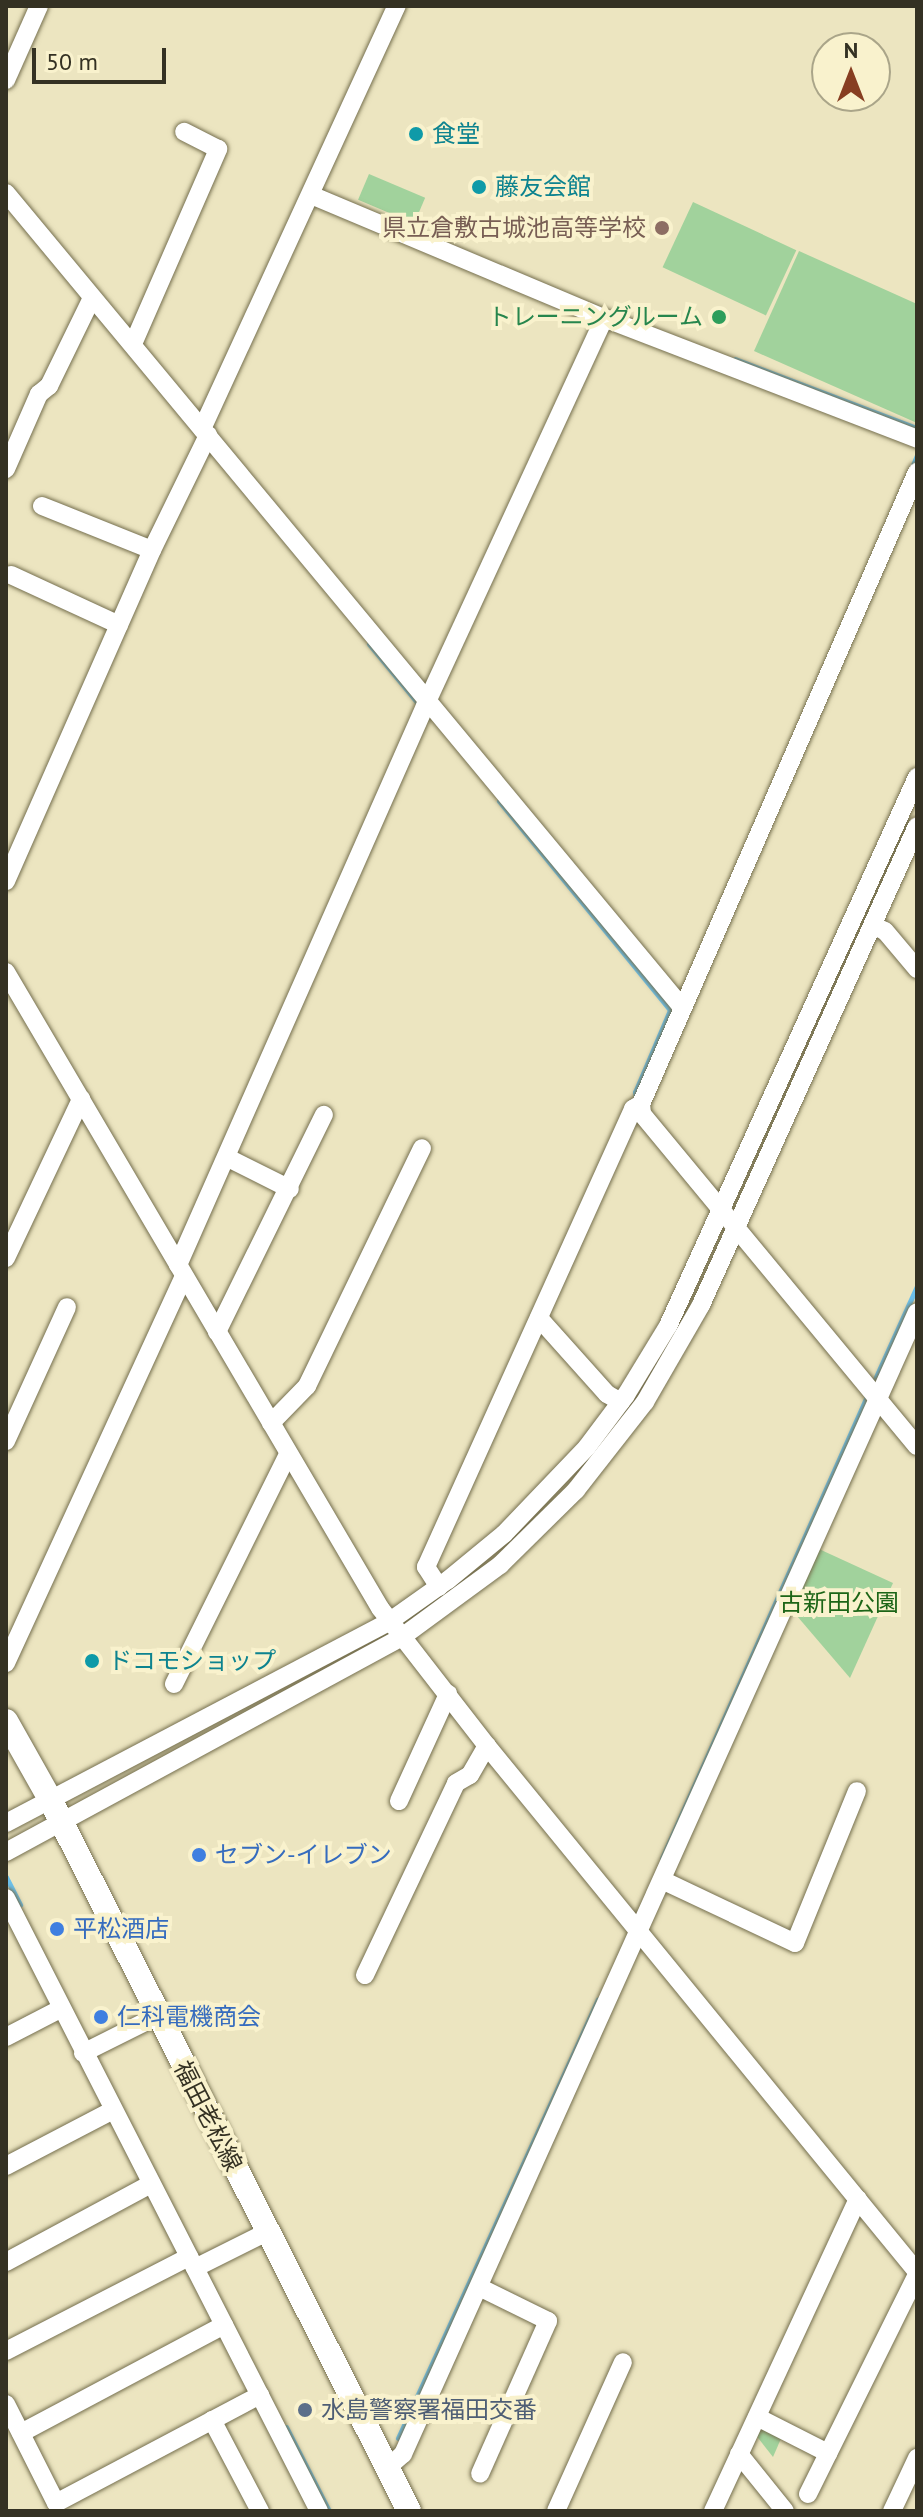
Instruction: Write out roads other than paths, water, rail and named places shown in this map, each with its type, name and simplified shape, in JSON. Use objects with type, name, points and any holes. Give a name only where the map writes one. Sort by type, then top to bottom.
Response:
[{"type":"main road","name":"福田老松線","points":[[6,1721],[50,1799],[409,2511]]},
{"type":"street","points":[[6,80],[39,6]]},
{"type":"street","points":[[6,881],[397,6]]},
{"type":"street","points":[[133,344],[218,149],[184,132]]},
{"type":"street","points":[[6,193],[89,301],[133,344],[425,708],[681,1006]]},
{"type":"street","points":[[311,195],[604,318],[917,439]]},
{"type":"street","points":[[6,469],[39,394],[49,386],[89,301]]},
{"type":"street","points":[[6,1663],[425,708],[604,318]]},
{"type":"street","points":[[439,1587],[426,1567],[637,1106],[917,474]]},
{"type":"street","points":[[42,506],[152,550]]},
{"type":"street","points":[[11,575],[119,625]]},
{"type":"street","points":[[6,1823],[390,1621],[439,1587],[504,1534],[587,1447],[621,1402],[668,1326],[917,777]]},
{"type":"street","points":[[6,1852],[402,1637],[500,1565],[541,1527],[609,1451],[676,1350],[737,1227],[917,826]]},
{"type":"street","points":[[873,925],[885,931],[917,969]]},
{"type":"street","points":[[6,972],[275,1420],[288,1454],[390,1621],[487,1746],[642,1926],[917,2273],[808,2494]]},
{"type":"street","points":[[9,1246],[81,1099]]},
{"type":"street","points":[[637,1106],[723,1209],[876,1404],[917,1446]]},
{"type":"street","points":[[220,1328],[324,1115]]},
{"type":"street","points":[[275,1420],[307,1386],[422,1148]]},
{"type":"street","points":[[228,1158],[290,1189]]},
{"type":"street","points":[[6,1441],[67,1307]]},
{"type":"street","points":[[387,2468],[403,2454],[917,1312]]},
{"type":"street","points":[[539,1318],[607,1394],[621,1402]]},
{"type":"street","points":[[174,1684],[288,1454]]},
{"type":"street","points":[[399,1801],[448,1694]]},
{"type":"street","points":[[365,1975],[456,1783],[470,1775],[487,1746]]},
{"type":"street","points":[[662,1880],[795,1943],[857,1791]]},
{"type":"street","points":[[6,1898],[319,2511]]},
{"type":"street","points":[[6,2037],[60,2009]]},
{"type":"street","points":[[83,2053],[157,2016]]},
{"type":"street","points":[[6,2166],[113,2110]]},
{"type":"street","points":[[6,2262],[151,2184]]},
{"type":"street","points":[[713,2511],[858,2199]]},
{"type":"street","points":[[6,2351],[192,2263],[267,2232]]},
{"type":"street","points":[[479,2287],[548,2321],[480,2474]]},
{"type":"street","points":[[21,2433],[224,2325]]},
{"type":"street","points":[[556,2511],[623,2362]]},
{"type":"street","points":[[6,2404],[56,2503],[260,2395]]},
{"type":"street","points":[[757,2417],[828,2453]]},
{"type":"street","points":[[212,2420],[260,2511]]},
{"type":"street","points":[[739,2454],[785,2511]]},
{"type":"street","points":[[892,2511],[917,2458]]},
{"type":"waterway","points":[[735,359],[917,428]]},
{"type":"waterway","points":[[916,468],[913,465],[917,455]]},
{"type":"waterway","points":[[369,644],[421,707]]},
{"type":"waterway","points":[[499,801],[670,1010],[635,1092],[636,1098]]},
{"type":"waterway","points":[[875,1379],[917,1286]]},
{"type":"waterway","points":[[662,1858],[867,1396]]},
{"type":"waterway","points":[[6,1877],[20,1905]]},
{"type":"waterway","points":[[398,2438],[598,1999]]},
{"type":"waterway","points":[[286,2427],[329,2511]]},
{"type":"place","name":"食堂","points":[[416,134]]},
{"type":"place","name":"藤友会館","points":[[479,187]]},
{"type":"place","name":"県立倉敷古城池高等学校","points":[[662,228]]},
{"type":"place","name":"トレーニングルーム","points":[[719,317]]},
{"type":"place","name":"ドコモショップ","points":[[92,1661]]},
{"type":"place","name":"セブン-イレブン","points":[[199,1855]]},
{"type":"place","name":"平松酒店","points":[[57,1929]]},
{"type":"place","name":"仁科電機商会","points":[[101,2017]]},
{"type":"place","name":"水島警察署福田交番","points":[[305,2410]]},
{"type":"park label","name":"古新田公園","points":[[839,1603]]}]
